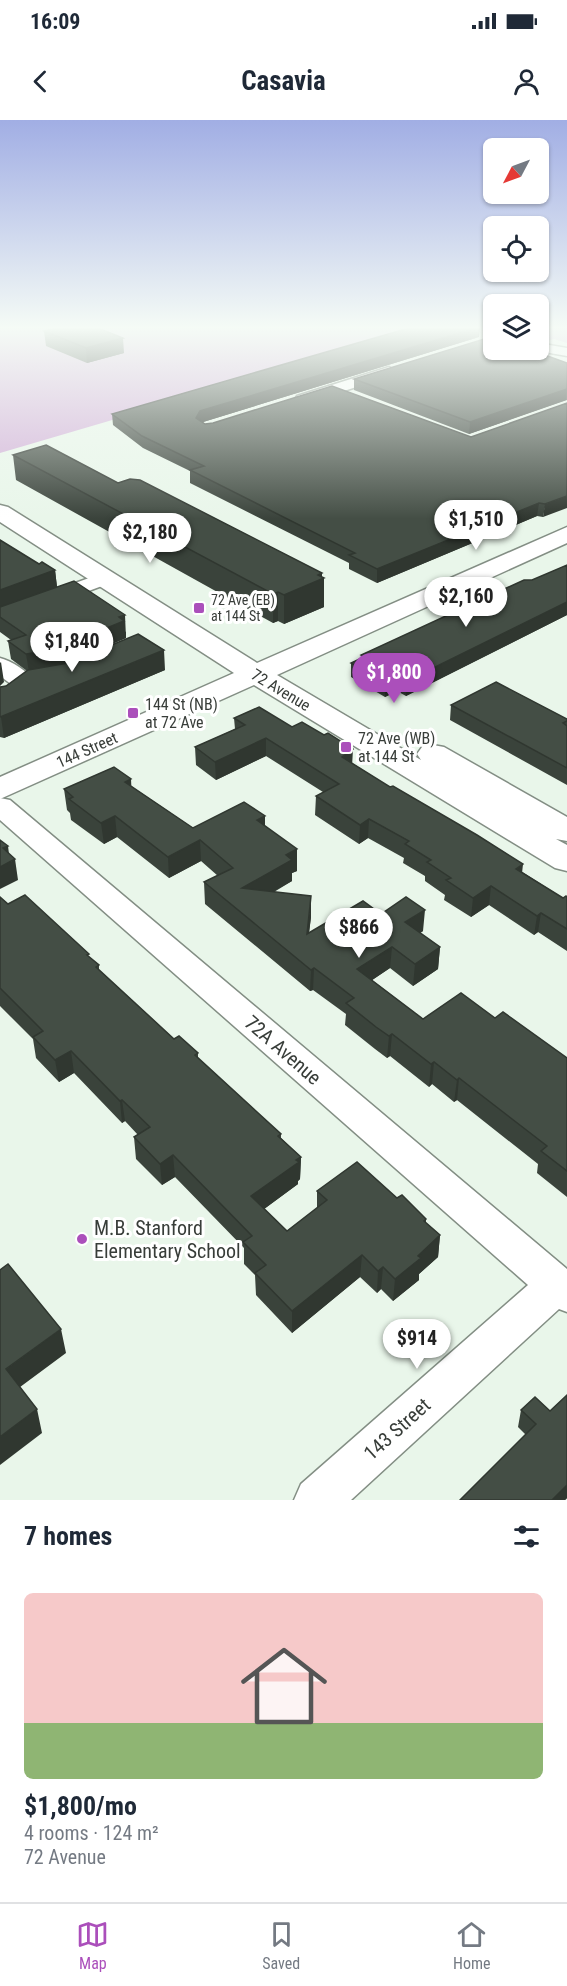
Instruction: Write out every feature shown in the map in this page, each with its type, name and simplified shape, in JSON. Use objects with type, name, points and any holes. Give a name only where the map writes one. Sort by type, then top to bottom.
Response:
[{"type":"main road","name":"72 Avenue","points":[[0,505],[70,542],[567,860]]},
{"type":"main road","name":"72 Avenue","points":[[0,512],[103,579],[567,831]]},
{"type":"main road","name":"144 Street","points":[[0,789],[567,534]]},
{"type":"street","points":[[291,403],[332,390]]},
{"type":"street","points":[[334,390],[358,400]]},
{"type":"street","points":[[0,617],[103,579]]},
{"type":"street","points":[[0,665],[24,685]]},
{"type":"street","name":"72A Avenue","points":[[0,806],[562,1289]]},
{"type":"street","name":"143 Street","points":[[317,1500],[562,1289]]},
{"type":"shaded area","points":[[0,390],[213,390],[0,453]]},
{"type":"building","points":[[194,390],[269,390],[200,411],[196,418],[205,424],[318,390],[344,390],[471,437],[567,403],[567,496],[545,504],[539,503],[377,569],[349,555],[355,553],[190,470],[204,466],[142,436],[112,414]]},
{"type":"building","points":[[385,390],[563,390],[470,422]]},
{"type":"building","points":[[46,445],[118,483],[130,479],[140,480],[322,573],[318,575],[324,578],[284,595],[278,592],[273,594],[13,455]]},
{"type":"building","points":[[0,540],[39,564],[42,562],[55,570],[0,590]]},
{"type":"building","points":[[567,565],[567,602],[407,681],[398,676],[385,682],[351,663],[364,657],[361,655],[524,580],[532,580]]},
{"type":"building","points":[[74,581],[125,615],[119,617],[124,621],[53,650],[26,654],[8,641],[26,635],[0,617],[0,607]]},
{"type":"building","points":[[138,634],[164,650],[0,717],[0,687],[6,686],[28,670],[68,663]]},
{"type":"building","points":[[496,682],[567,719],[563,723],[567,726],[567,768],[451,705]]},
{"type":"building","points":[[259,707],[292,727],[302,722],[324,735],[328,733],[353,749],[342,757],[523,864],[516,869],[563,898],[567,897],[567,929],[541,913],[537,916],[491,886],[473,898],[446,880],[451,878],[427,862],[431,860],[405,844],[409,841],[369,819],[360,825],[316,796],[339,784],[266,738],[215,762],[195,747],[245,725],[234,718]]},
{"type":"building","points":[[114,767],[131,779],[125,782],[193,828],[244,802],[265,816],[257,820],[297,849],[286,855],[292,860],[242,888],[311,896],[307,934],[363,901],[381,914],[406,897],[425,910],[405,922],[440,947],[415,964],[392,947],[357,969],[423,1019],[461,993],[495,1018],[503,1012],[567,1058],[567,1171],[541,1151],[547,1146],[459,1078],[457,1080],[434,1062],[431,1064],[392,1034],[389,1036],[376,1027],[346,1003],[354,998],[314,968],[311,970],[204,882],[233,868],[200,840],[168,857],[115,816],[101,823],[69,799],[73,797],[64,789]]},
{"type":"building","points":[[0,840],[8,846],[3,848],[15,859],[0,867]]},
{"type":"building","points":[[25,895],[89,954],[87,955],[99,965],[96,967],[174,1039],[179,1036],[198,1053],[195,1055],[281,1134],[278,1136],[301,1157],[296,1160],[299,1162],[251,1196],[287,1231],[327,1200],[317,1191],[357,1162],[397,1198],[402,1195],[426,1219],[424,1221],[440,1235],[418,1256],[421,1258],[395,1279],[383,1267],[378,1271],[362,1255],[292,1311],[255,1273],[266,1265],[243,1242],[252,1236],[173,1155],[160,1164],[134,1137],[150,1127],[122,1100],[120,1101],[71,1051],[55,1060],[33,1037],[43,1031],[0,988],[0,897],[8,904]]},
{"type":"building","points":[[8,1264],[61,1329],[6,1369],[37,1409],[0,1437],[0,1270]]},
{"type":"building","points":[[567,1395],[567,1485],[552,1500],[460,1500],[536,1424],[521,1410],[535,1397],[550,1411]]},
{"type":"place","name":"72 Ave (EB) at 144 St","points":[[199,608]]},
{"type":"place","name":"144 St (NB) at 72 Ave","points":[[133,713]]},
{"type":"place","name":"72 Ave (WB) at 144 St","points":[[346,747]]},
{"type":"place","name":"M.B. Stanford Elementary School","points":[[82,1239]]}]
